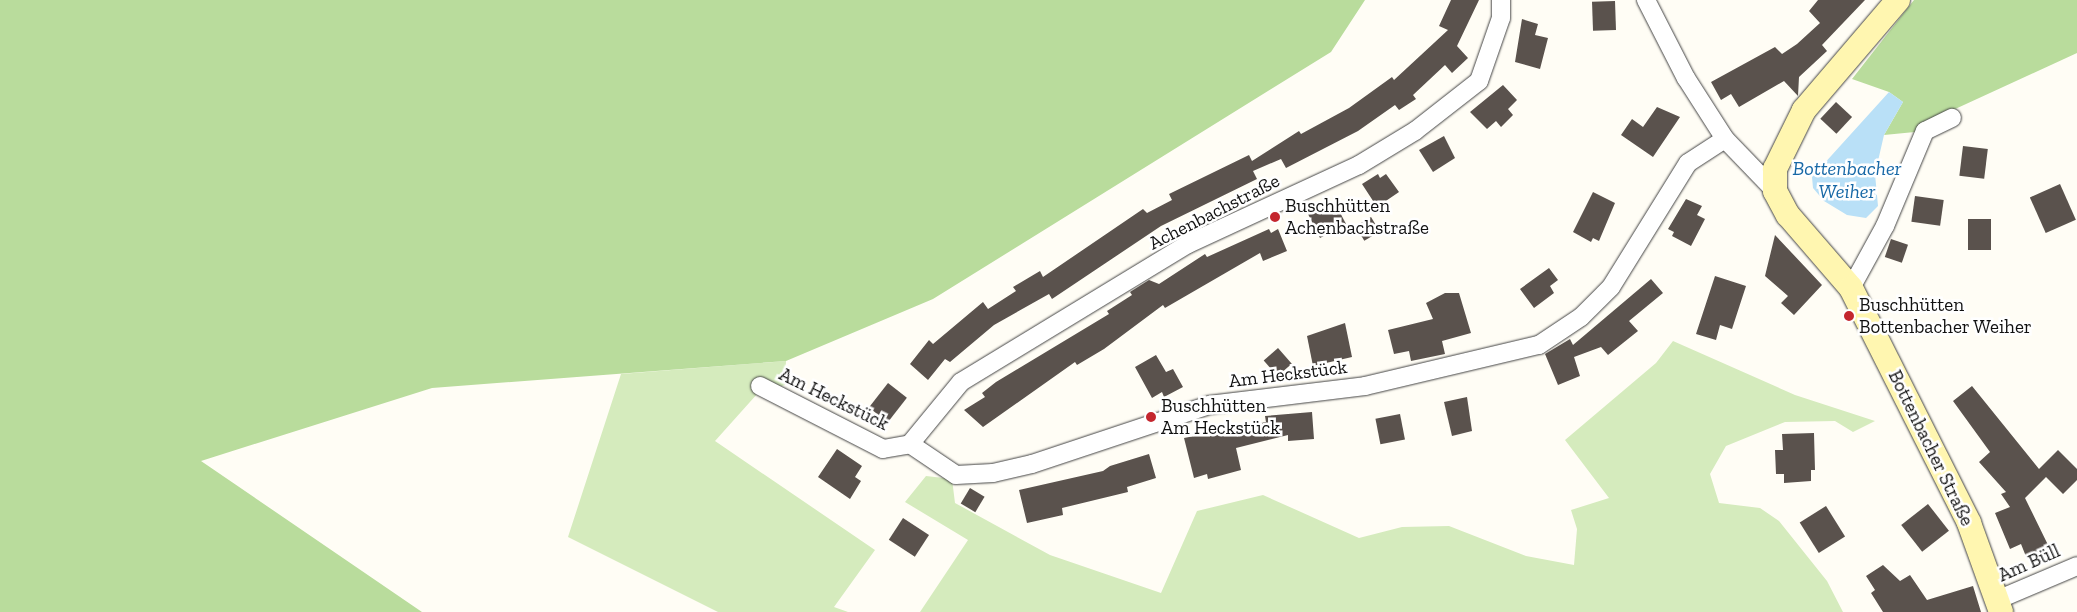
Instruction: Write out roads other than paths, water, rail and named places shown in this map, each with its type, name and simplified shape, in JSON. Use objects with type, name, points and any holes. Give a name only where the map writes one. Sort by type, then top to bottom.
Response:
[{"type":"street","name":"Achenbachstraße","points":[[910,444],[961,382],[1188,244],[1359,165],[1415,130],[1479,81],[1501,18],[1501,0]]},
{"type":"street","name":"Bottenbacher Straße","points":[[1646,0],[1686,78],[1725,139],[1775,180],[1788,215],[1851,288],[1969,523],[1999,606]]},
{"type":"street","points":[[1775,180],[1804,110],[1898,0]]},
{"type":"street","points":[[1851,288],[1885,226],[1925,131],[1952,118]]},
{"type":"street","name":"Am Heckstück","points":[[760,386],[883,449],[910,444],[956,476],[993,473],[1209,405],[1365,386],[1539,345],[1581,317],[1611,287],[1688,163],[1725,139]]},
{"type":"street","name":"Am Büll","points":[[1999,606],[2077,566]]},
{"type":"water","name":"Bottenbacher Weiher","points":[[1889,92],[1903,102],[1884,135],[1875,174],[1878,206],[1866,218],[1847,215],[1824,201],[1813,188],[1812,177]]},
{"type":"place","name":"Buschhütten Achenbachstraße","points":[[1275,217]]},
{"type":"place","name":"Buschhütten Bottenbacher Weiher","points":[[1849,316]]},
{"type":"place","name":"Buschhütten Am Heckstück","points":[[1151,417]]}]
